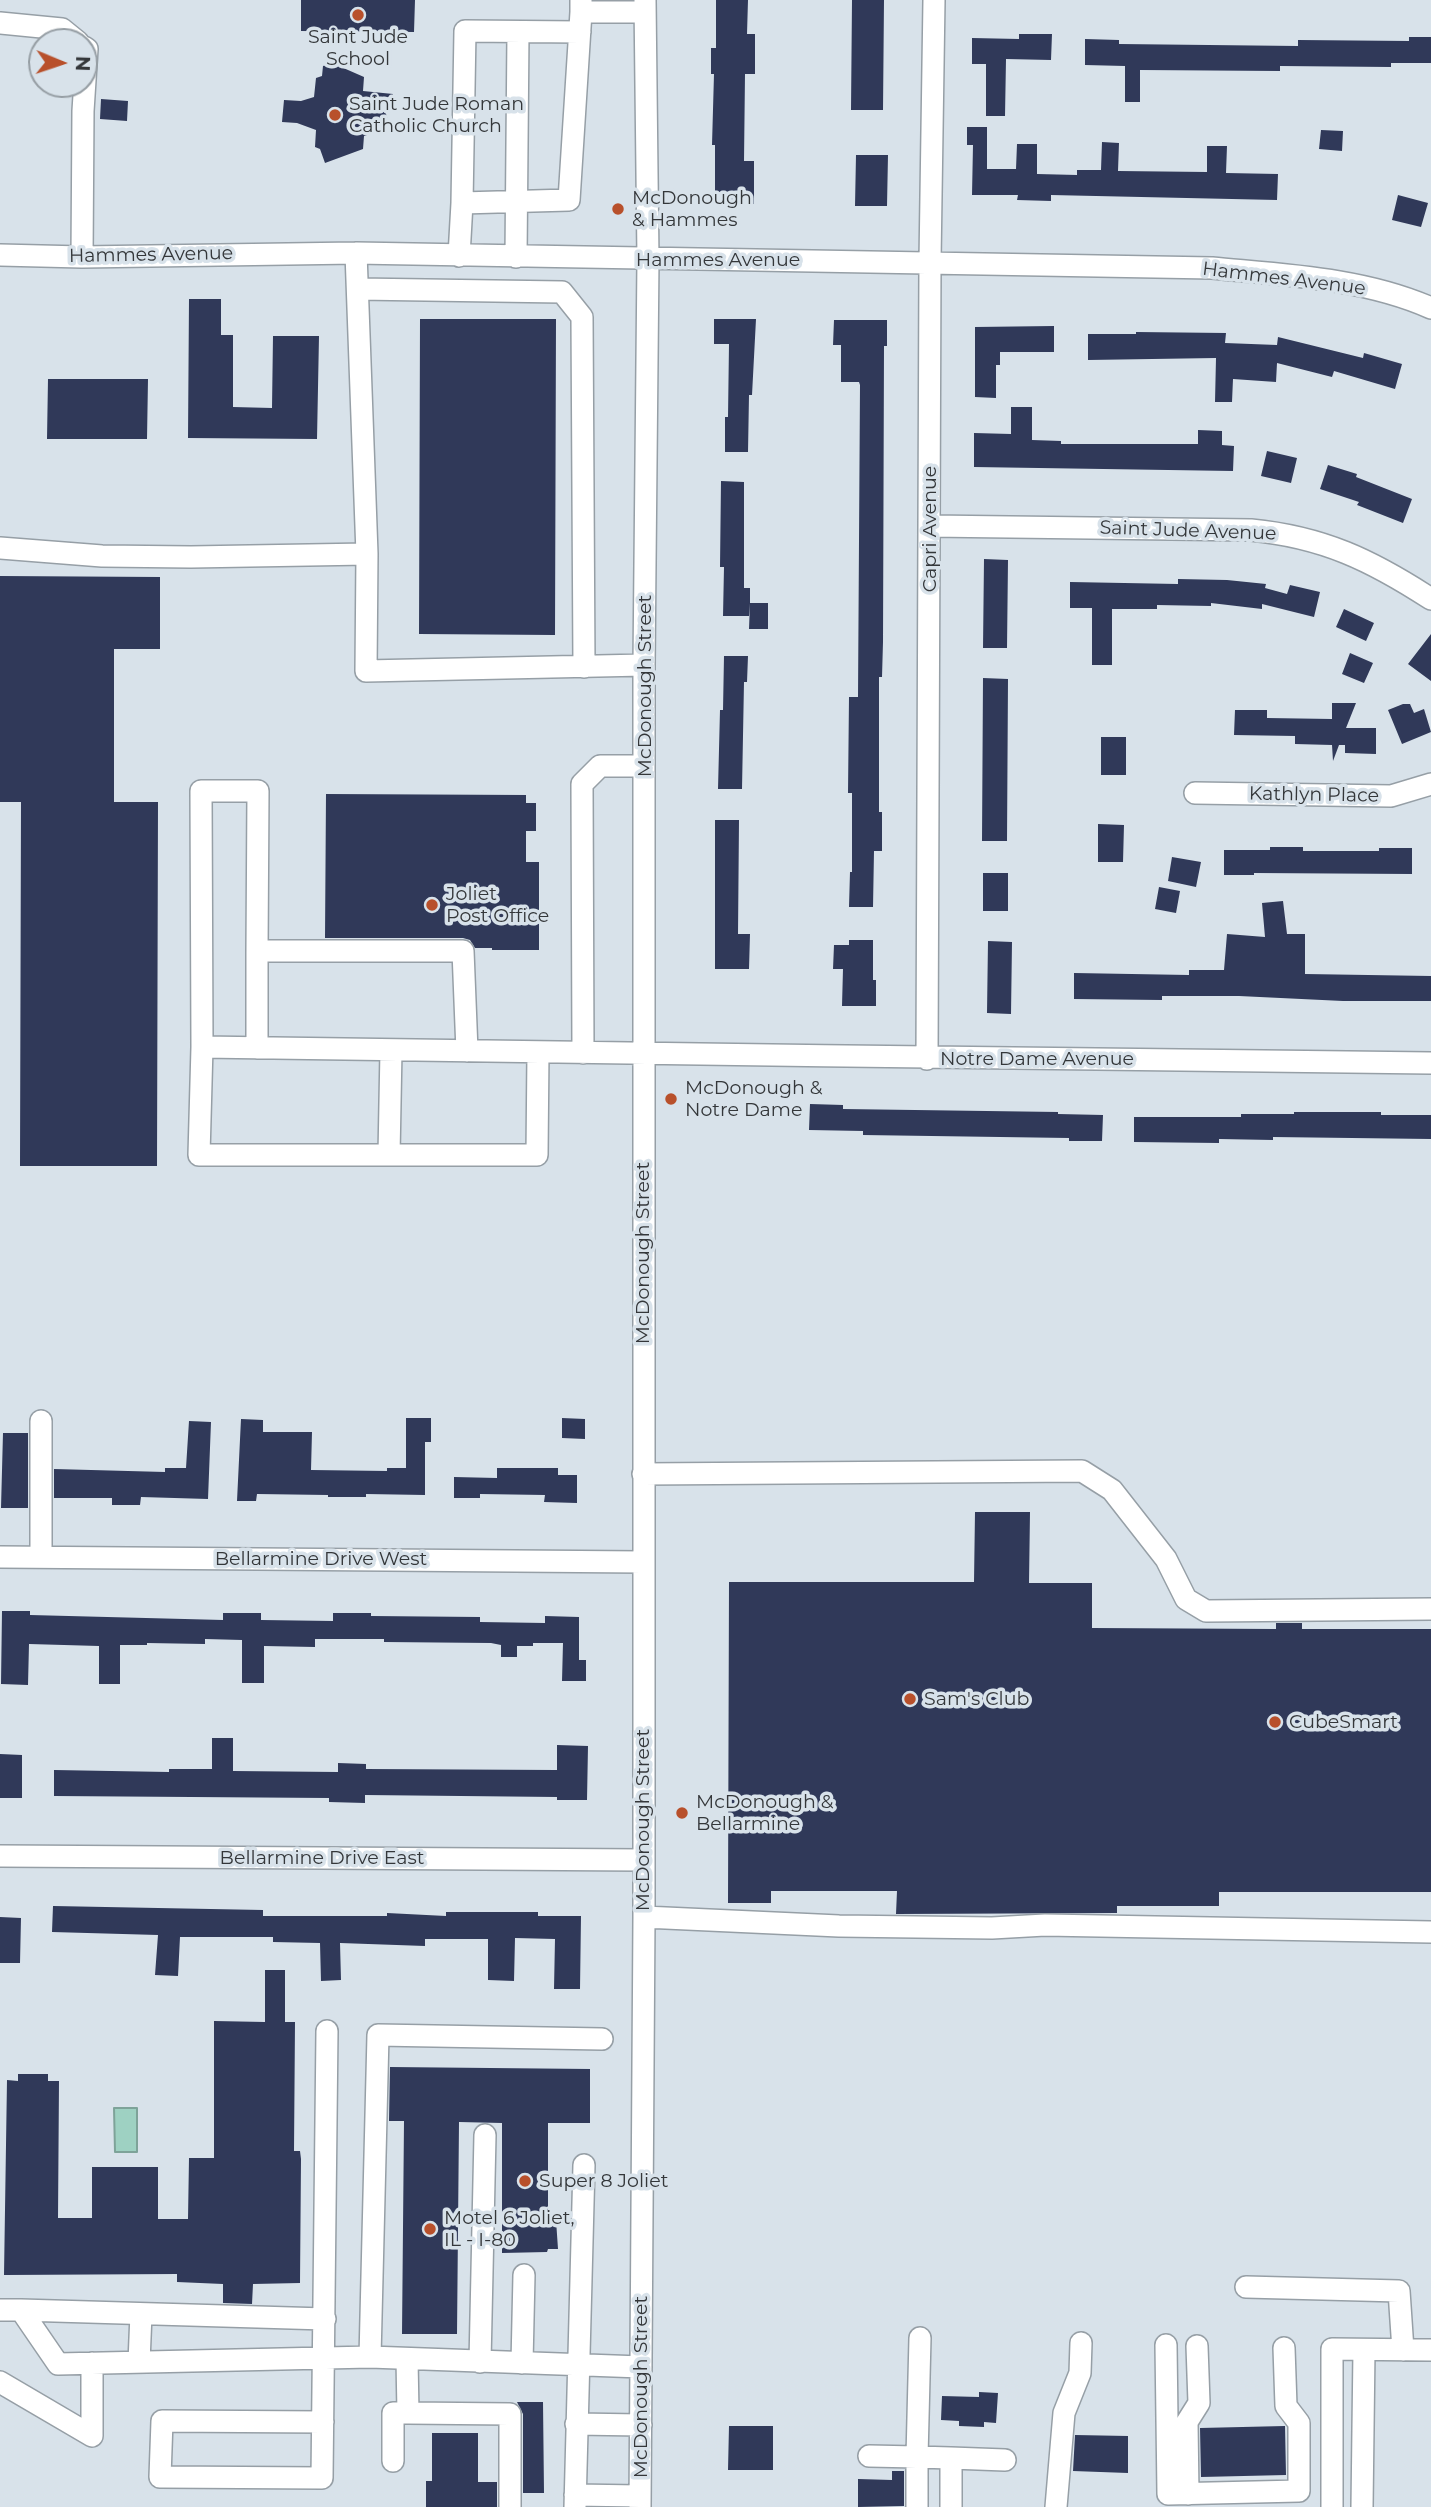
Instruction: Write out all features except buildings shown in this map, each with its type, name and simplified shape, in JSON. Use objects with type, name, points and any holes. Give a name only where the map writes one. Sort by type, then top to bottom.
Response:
[{"type":"street","name":"Capri Avenue","points":[[927,1059],[930,261],[934,0]]},
{"type":"street","points":[[459,256],[465,31],[518,32],[581,15],[645,6]]},
{"type":"street","name":"McDonough Street","points":[[640,2501],[644,665],[648,259],[645,6]]},
{"type":"street","points":[[462,203],[569,200],[581,15]]},
{"type":"street","points":[[0,23],[52,28]]},
{"type":"street","points":[[516,257],[518,32]]},
{"type":"street","points":[[82,257],[84,98]]},
{"type":"street","name":"Hammes Avenue","points":[[0,255],[82,257],[356,253],[1212,268],[1363,286],[1431,309]]},
{"type":"street","points":[[356,253],[367,554],[366,671],[644,665]]},
{"type":"street","points":[[491,257],[491,292]]},
{"type":"street","points":[[358,289],[562,292],[582,317],[584,667]]},
{"type":"street","name":"Saint Jude Avenue","points":[[930,526],[1251,530],[1287,533],[1319,541],[1386,570],[1431,599]]},
{"type":"street","points":[[0,548],[102,556],[367,554]]},
{"type":"street","points":[[583,1052],[582,784],[600,766],[644,766]]},
{"type":"street","name":"Kathlyn Place","points":[[1195,793],[1391,796],[1431,783]]},
{"type":"street","points":[[257,1048],[258,791],[201,791],[200,1155],[537,1155],[538,1052]]},
{"type":"street","points":[[257,951],[463,951],[467,1051]]},
{"type":"street","name":"Notre Dame Avenue","points":[[202,1047],[927,1059],[1431,1062]]},
{"type":"street","points":[[389,1155],[391,1050]]},
{"type":"street","points":[[41,1421],[41,1557]]},
{"type":"street","points":[[643,1474],[1082,1471],[1112,1490],[1166,1559],[1186,1599],[1206,1611],[1431,1609]]},
{"type":"street","name":"Bellarmine Drive West","points":[[0,1557],[643,1562]]},
{"type":"street","name":"Bellarmine Drive East","points":[[0,1856],[643,1860]]},
{"type":"street","points":[[643,1917],[839,1926],[992,1928],[1045,1925],[1431,1932]]},
{"type":"street","points":[[323,2422],[162,2421],[160,2477],[321,2478],[323,2422],[325,2319],[327,2031]]},
{"type":"street","points":[[370,2357],[378,2035],[602,2039]]},
{"type":"street","points":[[480,2362],[485,2135]]},
{"type":"street","points":[[583,2165],[575,2501],[640,2501]]},
{"type":"street","points":[[522,2364],[524,2276]]},
{"type":"street","points":[[1246,2287],[1399,2291],[1403,2350]]},
{"type":"street","points":[[10,2310],[58,2364],[370,2357],[641,2367]]},
{"type":"street","points":[[10,2310],[325,2319]]},
{"type":"street","points":[[139,2362],[141,2314]]},
{"type":"street","points":[[916,2507],[920,2338]]},
{"type":"street","points":[[1056,2507],[1064,2413],[1080,2373],[1081,2343]]},
{"type":"street","points":[[1166,2345],[1168,2494],[1299,2491],[1299,2423],[1286,2406],[1284,2348]]},
{"type":"street","points":[[1188,2494],[1187,2422],[1199,2403],[1197,2346]]},
{"type":"street","points":[[1332,2507],[1332,2349],[1431,2350]]},
{"type":"street","points":[[1362,2507],[1364,2350]]},
{"type":"street","points":[[407,2359],[408,2413]]},
{"type":"street","points":[[0,2382],[92,2436],[92,2363]]},
{"type":"street","points":[[393,2461],[394,2413],[510,2414],[510,2507]]},
{"type":"street","points":[[576,2424],[641,2425]]},
{"type":"street","points":[[869,2456],[1005,2460]]},
{"type":"street","points":[[951,2458],[951,2507]]},
{"type":"shaded area","points":[[114,2108],[137,2108],[137,2152],[115,2152]]},
{"type":"place","name":"Saint Jude School","points":[[358,15]]},
{"type":"place","name":"Saint Jude Roman Catholic Church","points":[[335,115]]},
{"type":"place","name":"McDonough & Hammes","points":[[618,209]]},
{"type":"place","name":"Joliet Post Office","points":[[432,905]]},
{"type":"place","name":"McDonough & Notre Dame","points":[[671,1099]]},
{"type":"place","name":"Sam's Club","points":[[910,1699]]},
{"type":"place","name":"CubeSmart","points":[[1275,1722]]},
{"type":"place","name":"McDonough & Bellarmine","points":[[682,1813]]},
{"type":"place","name":"Super 8 Joliet","points":[[525,2181]]},
{"type":"place","name":"Motel 6 Joliet, IL - I-80","points":[[430,2229]]}]
